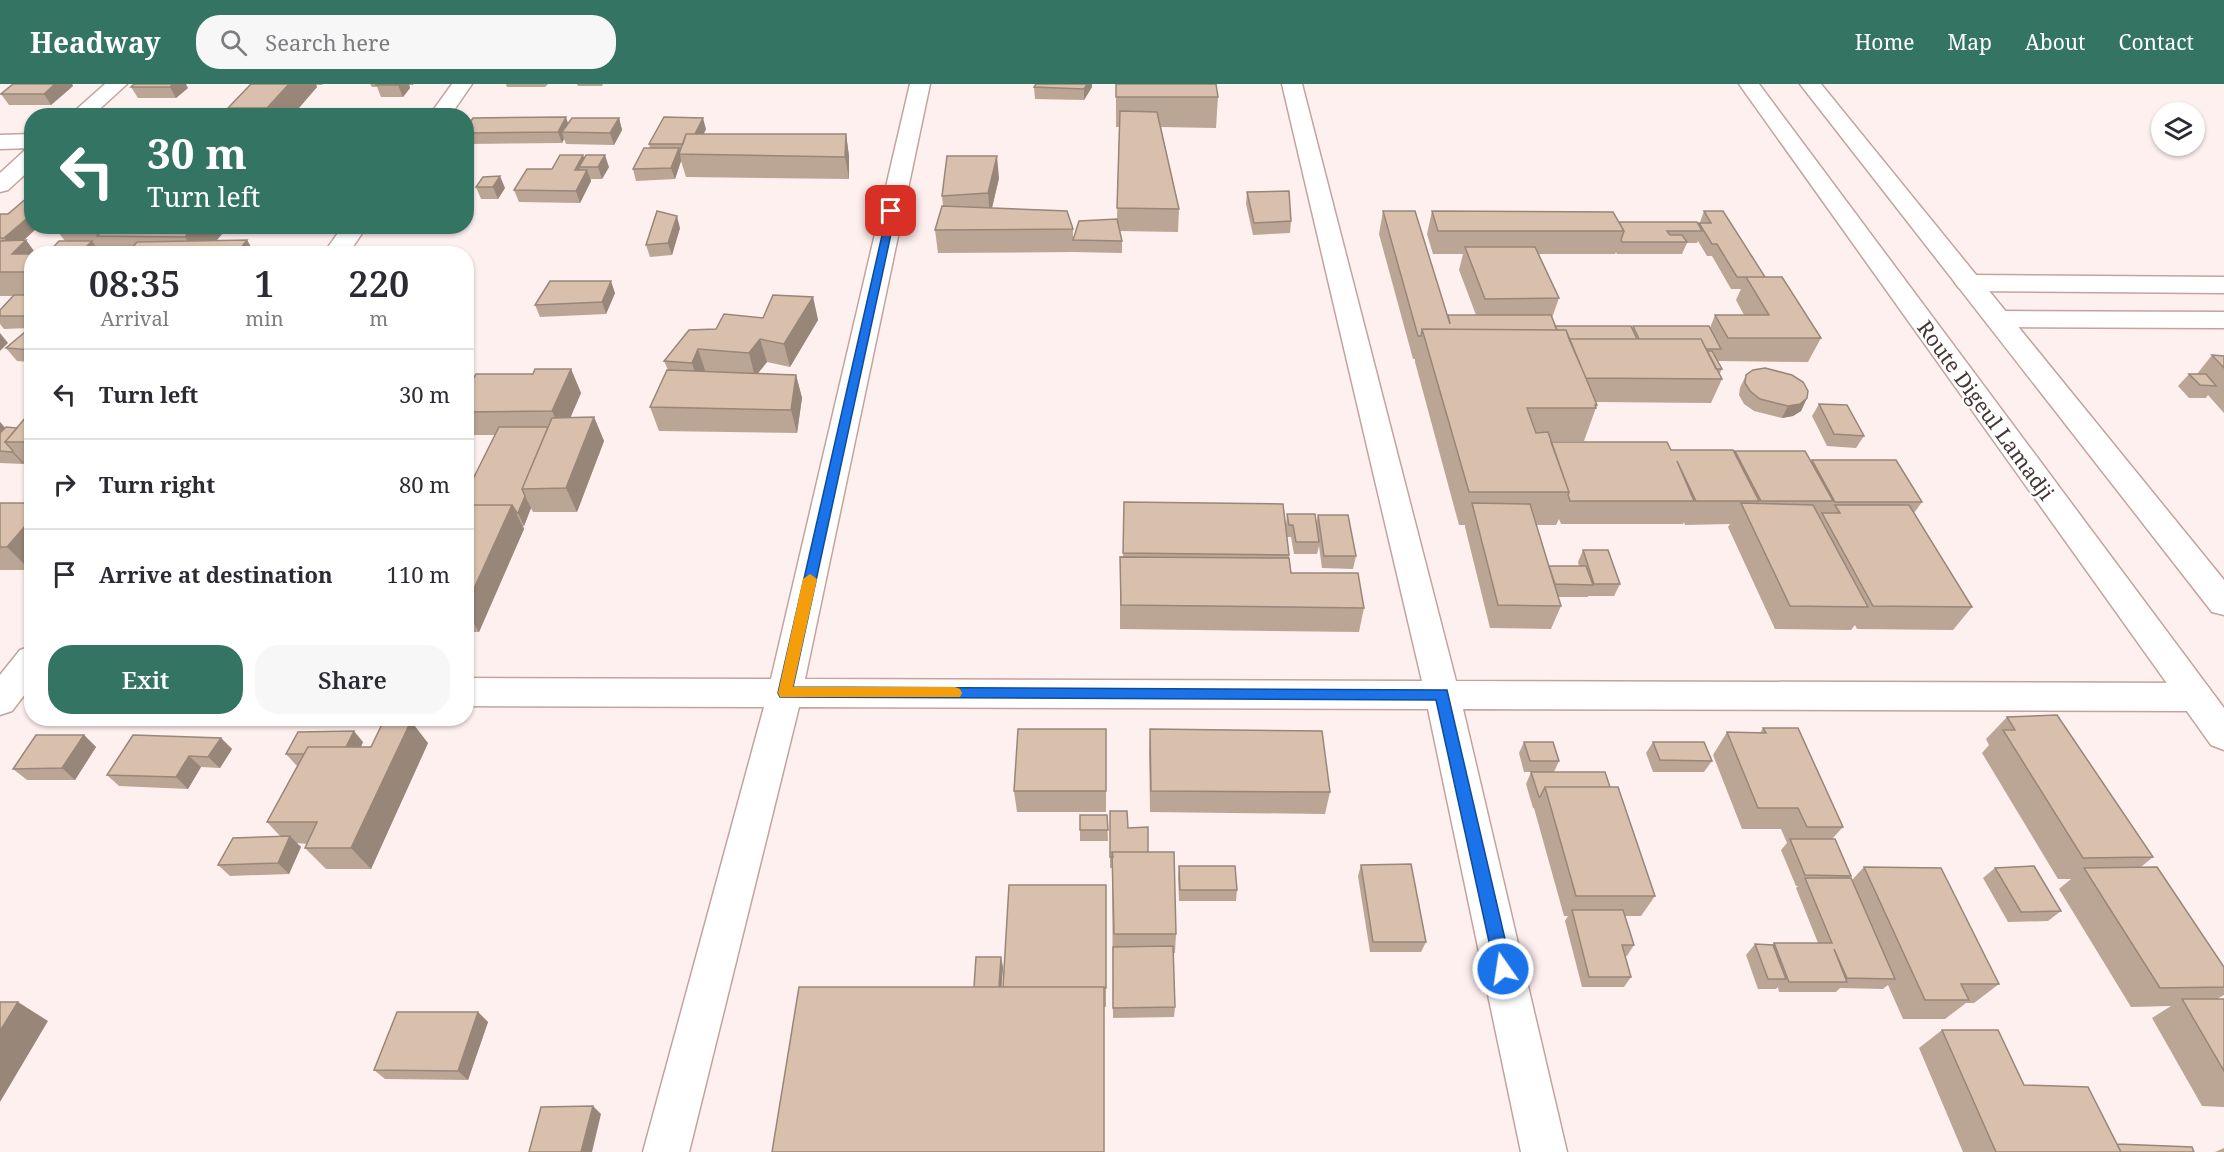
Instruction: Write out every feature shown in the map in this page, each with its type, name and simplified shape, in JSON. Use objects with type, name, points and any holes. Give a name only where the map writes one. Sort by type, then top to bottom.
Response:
[{"type":"street","points":[[88,108],[117,84]]},
{"type":"street","points":[[445,108],[462,84]]},
{"type":"street","points":[[666,1152],[785,693],[920,84]]},
{"type":"street","points":[[1292,84],[1442,694],[1544,1152]]},
{"type":"street","name":"Route Digeul Lamadji","points":[[1749,84],[2224,735]]},
{"type":"street","points":[[1810,84],[2224,603]]},
{"type":"street","points":[[0,142],[24,141]]},
{"type":"street","points":[[0,184],[24,163]]},
{"type":"street","points":[[1968,283],[2224,285]]},
{"type":"street","points":[[1997,319],[2224,320]]},
{"type":"street","points":[[10,693],[24,671]]},
{"type":"street","points":[[474,692],[2196,697]]},
{"type":"building","points":[[13,84],[55,84],[44,94],[1,94]]},
{"type":"building","points":[[134,84],[173,84],[170,87],[131,87]]},
{"type":"building","points":[[251,84],[289,84],[267,108],[228,108]]},
{"type":"building","points":[[1036,84],[1087,84],[1084,89],[1034,87]]},
{"type":"building","points":[[1116,84],[1216,84],[1218,97],[1116,97]]},
{"type":"building","points":[[1120,111],[1157,112],[1179,209],[1117,208]]},
{"type":"building","points":[[566,117],[558,132],[474,133],[474,118]]},
{"type":"building","points":[[664,117],[703,118],[695,134],[686,134],[683,144],[649,144]]},
{"type":"building","points":[[572,118],[619,118],[610,133],[562,132]]},
{"type":"building","points":[[686,134],[846,134],[845,157],[679,154]]},
{"type":"building","points":[[644,148],[679,148],[671,168],[633,169]]},
{"type":"building","points":[[560,155],[583,155],[575,170],[587,170],[576,191],[514,190],[527,169],[552,169]]},
{"type":"building","points":[[586,155],[605,155],[598,167],[579,167]]},
{"type":"building","points":[[947,156],[997,156],[988,193],[942,196]]},
{"type":"building","points":[[500,176],[493,187],[476,187],[483,177]]},
{"type":"building","points":[[1289,191],[1291,221],[1254,223],[1247,192]]},
{"type":"building","points":[[24,200],[24,221],[4,238],[0,238],[0,214],[8,214]]},
{"type":"building","points":[[942,206],[1067,211],[1073,229],[935,230]]},
{"type":"building","points":[[657,211],[677,216],[668,243],[646,245]]},
{"type":"building","points":[[1383,211],[1415,211],[1450,324],[1448,315],[1551,315],[1557,330],[1422,329],[1421,336],[1418,336]]},
{"type":"building","points":[[1432,211],[1613,212],[1624,231],[1438,231]]},
{"type":"building","points":[[1704,211],[1723,211],[1765,277],[1737,277],[1717,244],[1712,244],[1699,223],[1711,223]]},
{"type":"building","points":[[1117,219],[1122,241],[1073,240],[1079,221]]},
{"type":"building","points":[[1619,222],[1697,222],[1702,231],[1667,231],[1670,235],[1682,235],[1687,242],[1622,242],[1624,231]]},
{"type":"building","points":[[99,234],[187,234],[185,237],[97,236]]},
{"type":"building","points":[[26,240],[12,254],[24,254],[24,272],[0,272],[0,241]]},
{"type":"building","points":[[247,240],[242,246],[134,246],[137,242]]},
{"type":"building","points":[[59,241],[92,241],[87,246],[54,246]]},
{"type":"building","points":[[1465,247],[1535,247],[1559,298],[1485,299]]},
{"type":"building","points":[[1746,277],[1782,277],[1821,338],[1728,338],[1715,315],[1769,315]]},
{"type":"building","points":[[550,281],[611,281],[602,302],[535,305]]},
{"type":"building","points":[[14,295],[24,295],[24,316],[0,316],[0,310]]},
{"type":"building","points":[[773,295],[813,297],[784,344],[760,339],[749,353],[698,349],[692,363],[664,361],[689,330],[716,329],[724,314],[763,318]]},
{"type":"building","points":[[1555,326],[1631,326],[1637,339],[1569,339],[1566,330],[1557,330]]},
{"type":"building","points":[[1633,326],[1709,326],[1721,349],[1706,349],[1701,339],[1639,339]]},
{"type":"building","points":[[1422,329],[1566,330],[1597,405],[1595,405],[1596,408],[1527,408],[1536,433],[1548,432],[1569,492],[1469,492]]},
{"type":"building","points":[[24,333],[24,349],[6,348]]},
{"type":"building","points":[[1569,339],[1701,339],[1722,379],[1586,378]]},
{"type":"building","points":[[1707,351],[1712,351],[1722,369],[1716,369]]},
{"type":"building","points":[[2212,355],[2224,356],[2224,368]]},
{"type":"building","points":[[1765,368],[1792,375],[1803,382],[1808,391],[1807,398],[1800,404],[1788,406],[1760,399],[1750,391],[1745,383],[1746,375],[1753,370]]},
{"type":"building","points":[[535,369],[571,369],[552,411],[474,412],[474,378],[476,374],[533,374]]},
{"type":"building","points":[[667,370],[796,375],[791,410],[650,407]]},
{"type":"building","points":[[2189,374],[2206,374],[2216,386],[2200,385]]},
{"type":"building","points":[[1819,404],[1847,405],[1864,436],[1834,434]]},
{"type":"building","points":[[594,417],[566,488],[522,489],[552,418]]},
{"type":"building","points":[[24,419],[24,442],[5,442]]},
{"type":"building","points":[[6,427],[17,428],[5,442],[12,452],[0,451],[0,433]]},
{"type":"building","points":[[499,427],[548,427],[522,489],[525,496],[518,513],[512,505],[474,505],[474,477]]},
{"type":"building","points":[[1551,442],[1667,442],[1671,450],[1733,450],[1759,501],[1696,501],[1677,461],[1694,501],[1570,501],[1569,492]]},
{"type":"building","points":[[1735,451],[1805,451],[1833,501],[1761,501]]},
{"type":"building","points":[[1812,460],[1896,460],[1922,502],[1835,502]]},
{"type":"building","points":[[1124,502],[1283,504],[1289,555],[1123,553]]},
{"type":"building","points":[[0,503],[24,503],[24,527],[7,547],[0,547]]},
{"type":"building","points":[[1472,503],[1530,504],[1561,606],[1498,605]]},
{"type":"building","points":[[1741,503],[1813,505],[1868,607],[1790,606]]},
{"type":"building","points":[[474,505],[512,505],[474,588]]},
{"type":"building","points":[[1835,505],[1909,505],[1972,607],[1873,606],[1822,513],[1840,513]]},
{"type":"building","points":[[1287,514],[1315,514],[1319,542],[1296,542],[1293,525],[1289,525]]},
{"type":"building","points":[[1318,515],[1348,515],[1356,556],[1324,556]]},
{"type":"building","points":[[1583,550],[1608,550],[1620,584],[1594,584]]},
{"type":"building","points":[[1120,557],[1289,558],[1291,573],[1358,573],[1364,608],[1121,605]]},
{"type":"building","points":[[1549,566],[1586,566],[1593,585],[1555,584]]},
{"type":"building","points":[[2057,715],[2153,857],[2083,858],[2003,730],[2015,730],[2007,717]]},
{"type":"building","points":[[381,726],[409,726],[351,848],[305,848],[317,822],[267,822],[308,747],[371,747]]},
{"type":"building","points":[[1763,728],[1798,728],[1843,827],[1807,827],[1798,808],[1758,808],[1727,732],[1766,733]]},
{"type":"building","points":[[1018,729],[1106,729],[1106,791],[1014,791]]},
{"type":"building","points":[[1150,729],[1322,731],[1330,792],[1151,791]]},
{"type":"building","points":[[354,731],[346,747],[308,747],[304,754],[286,754],[298,732]]},
{"type":"building","points":[[36,735],[84,735],[62,768],[13,769]]},
{"type":"building","points":[[133,735],[221,738],[208,757],[189,756],[176,777],[107,775]]},
{"type":"building","points":[[1524,742],[1553,742],[1559,761],[1530,761]]},
{"type":"building","points":[[1653,742],[1704,742],[1712,761],[1660,760]]},
{"type":"building","points":[[1531,772],[1605,772],[1610,787],[1545,787],[1539,797]]},
{"type":"building","points":[[1545,787],[1618,787],[1655,896],[1576,896]]},
{"type":"building","points":[[1110,811],[1127,811],[1128,828],[1148,827],[1148,852],[1112,852],[1113,857],[1110,857]]},
{"type":"building","points":[[1080,815],[1107,815],[1108,830],[1080,830]]},
{"type":"building","points":[[290,836],[278,863],[218,865],[233,838]]},
{"type":"building","points":[[1790,839],[1835,839],[1851,876],[1805,875]]},
{"type":"building","points":[[1112,852],[1174,852],[1176,934],[1114,934]]},
{"type":"building","points":[[1411,864],[1426,942],[1373,942],[1361,865]]},
{"type":"building","points":[[1179,866],[1235,866],[1237,890],[1180,890]]},
{"type":"building","points":[[2034,866],[2061,911],[2021,912],[1995,868]]},
{"type":"building","points":[[1864,867],[1941,868],[1999,984],[1961,984],[1969,1000],[1925,1000]]},
{"type":"building","points":[[2157,867],[2224,967],[2224,987],[2160,988],[2084,868]]},
{"type":"building","points":[[1805,878],[1851,878],[1895,979],[1847,978],[1834,949],[1847,982],[1789,982],[1774,943],[1832,943]]},
{"type":"building","points":[[1009,885],[1106,885],[1106,988],[1003,987]]},
{"type":"building","points":[[1572,910],[1623,910],[1634,945],[1622,945],[1631,977],[1589,977]]},
{"type":"building","points":[[1755,944],[1773,945],[1786,979],[1768,979]]},
{"type":"building","points":[[1173,946],[1175,1007],[1113,1008],[1113,947]]},
{"type":"building","points":[[976,957],[1001,957],[999,987],[974,987]]},
{"type":"building","points":[[799,987],[1104,987],[1104,1152],[772,1152]]},
{"type":"building","points":[[2182,999],[2224,999],[2224,1071]]},
{"type":"building","points":[[0,1002],[18,1002],[0,1031]]},
{"type":"building","points":[[397,1012],[478,1012],[458,1071],[374,1070]]},
{"type":"building","points":[[1942,1030],[1998,1030],[2024,1085],[2088,1087],[2121,1152],[1996,1152]]},
{"type":"building","points":[[593,1106],[581,1152],[529,1152],[541,1107]]},
{"type":"building","points":[[2117,1144],[2192,1147],[2194,1152],[2121,1152]]},
{"type":"slow traffic","points":[[810,579],[785,693],[955,693]]},
{"type":"route","points":[[891,211],[785,693],[1442,694],[1503,969]]}]
